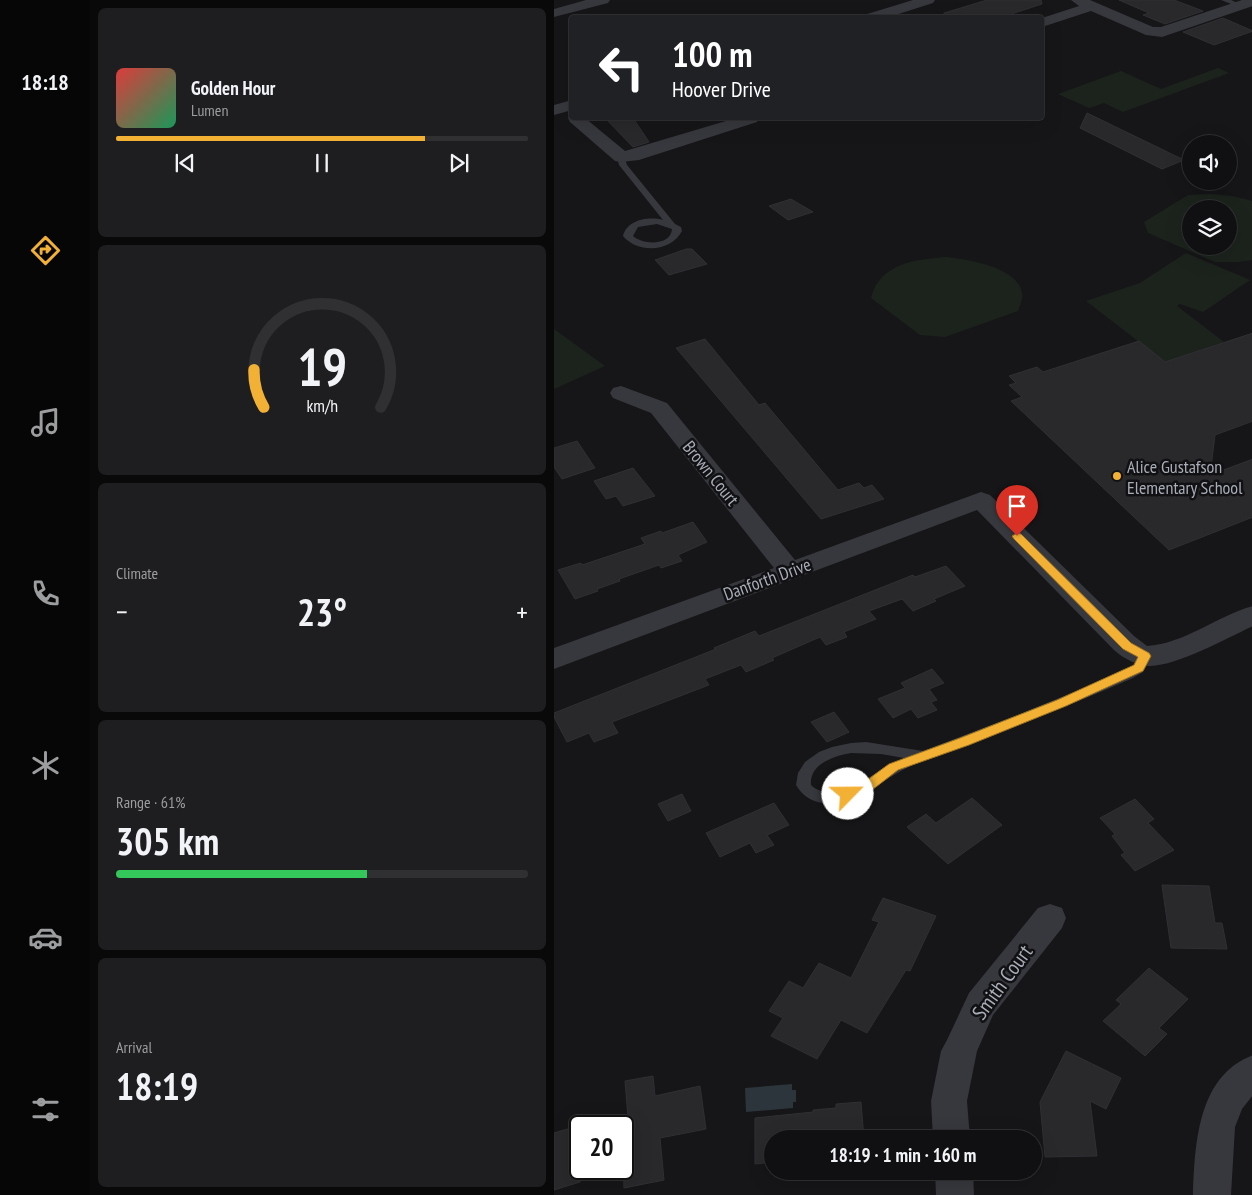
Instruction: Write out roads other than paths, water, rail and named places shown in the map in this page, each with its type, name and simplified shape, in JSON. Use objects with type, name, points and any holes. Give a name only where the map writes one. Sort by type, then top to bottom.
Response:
[{"type":"street","points":[[554,13],[603,0]]},
{"type":"street","points":[[879,15],[928,0]]},
{"type":"street","points":[[1078,0],[1152,32],[1162,32],[1246,3]]},
{"type":"street","points":[[1044,22],[1092,6]]},
{"type":"street","points":[[579,120],[621,157],[633,156],[745,120]]},
{"type":"street","name":"Brown Court","points":[[621,393],[659,408],[790,571]]},
{"type":"street","name":"Danforth Drive","points":[[554,659],[981,500],[1136,651]]},
{"type":"street","points":[[1136,651],[1163,654],[1252,615]]},
{"type":"street","name":"Smith Court","points":[[951,1130],[949,1101],[959,1051],[981,1004],[1050,918]]},
{"type":"street","points":[[1212,1195],[1215,1130],[1230,1092],[1252,1072]]},
{"type":"street","points":[[955,1180],[956,1195]]},
{"type":"lane","points":[[1224,0],[1246,3]]},
{"type":"lane","points":[[621,157],[622,165],[677,231],[673,239],[667,242],[642,244],[630,240],[628,236],[631,228],[642,222],[658,221],[671,224]]},
{"type":"lane","points":[[924,756],[871,749],[839,751],[822,756],[812,764],[805,773],[803,785],[806,791],[815,796],[828,798],[841,796],[868,786],[894,767],[924,756],[1070,700],[1138,668],[1136,651]]},
{"type":"place","name":"Alice Gustafson Elementary School","points":[[1117,476]]}]
